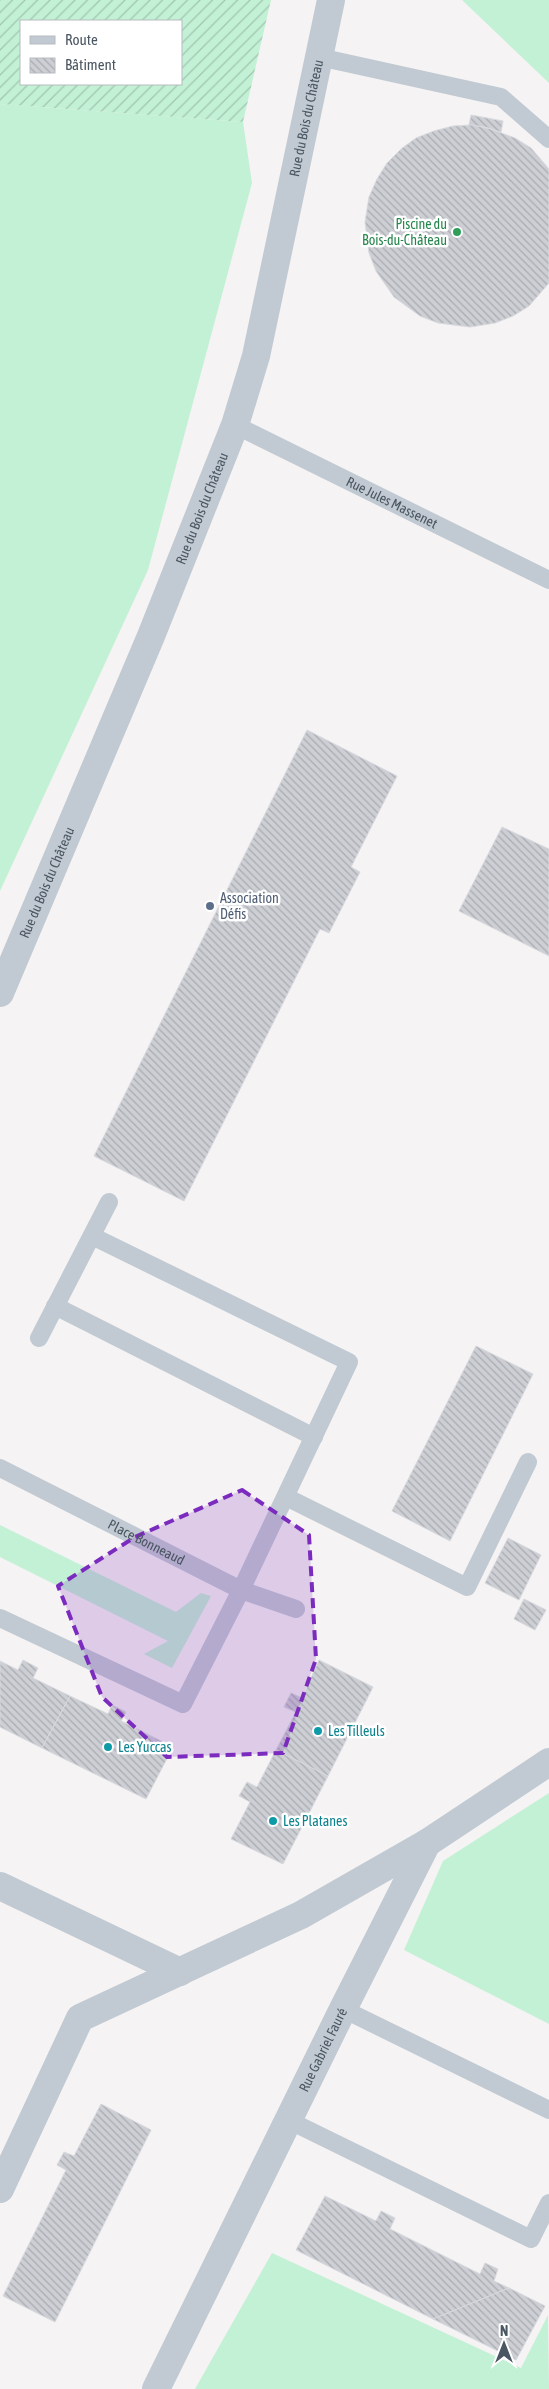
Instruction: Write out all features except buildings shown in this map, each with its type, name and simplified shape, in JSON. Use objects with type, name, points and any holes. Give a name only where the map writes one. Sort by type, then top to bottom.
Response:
[{"type":"street","name":"Rue du Bois du Château","points":[[0,993],[151,636],[236,425],[256,356],[331,0]]},
{"type":"street","name":"Rue Gabriel Fauré","points":[[156,2389],[427,1843],[549,1762]]},
{"type":"street","points":[[0,2188],[80,2018],[301,1915],[427,1843]]},
{"type":"street","points":[[0,1886],[180,1972]]},
{"type":"lane","points":[[319,57],[501,97],[549,139]]},
{"type":"lane","name":"Rue Jules Massenet","points":[[236,425],[549,580]]},
{"type":"lane","points":[[39,1338],[109,1202]]},
{"type":"lane","points":[[0,1618],[183,1704],[242,1590],[349,1362],[92,1236]]},
{"type":"lane","points":[[55,1306],[314,1437]]},
{"type":"lane","points":[[286,1497],[467,1587],[528,1462]]},
{"type":"lane","name":"Place Bonneaud","points":[[0,1468],[242,1590],[296,1609]]},
{"type":"lane","points":[[343,2009],[549,2110]]},
{"type":"lane","points":[[288,2120],[532,2238],[549,2203]]},
{"type":"highlighted area","points":[[242,1490],[309,1535],[316,1659],[283,1753],[167,1757],[102,1697],[58,1586],[135,1537]]},
{"type":"green space","points":[[0,0],[271,0],[243,122],[0,104]]},
{"type":"green space","points":[[462,0],[549,0],[549,83]]},
{"type":"green space","points":[[0,104],[243,122],[252,183],[148,570],[0,891]]},
{"type":"green space","points":[[0,1525],[176,1612],[201,1593],[211,1596],[172,1668],[144,1654],[168,1641],[0,1557]]},
{"type":"green space","points":[[549,1793],[549,2024],[404,1950],[443,1861]]},
{"type":"green space","points":[[272,2253],[521,2368],[548,2315],[549,2389],[195,2389]]},
{"type":"place","name":"Piscine du Bois-du-Château","points":[[457,232]]},
{"type":"place","name":"Association Défis","points":[[210,906]]},
{"type":"place","name":"Les Tilleuls","points":[[318,1731]]},
{"type":"place","name":"Les Yuccas","points":[[108,1747]]},
{"type":"place","name":"Les Platanes","points":[[273,1821]]}]
